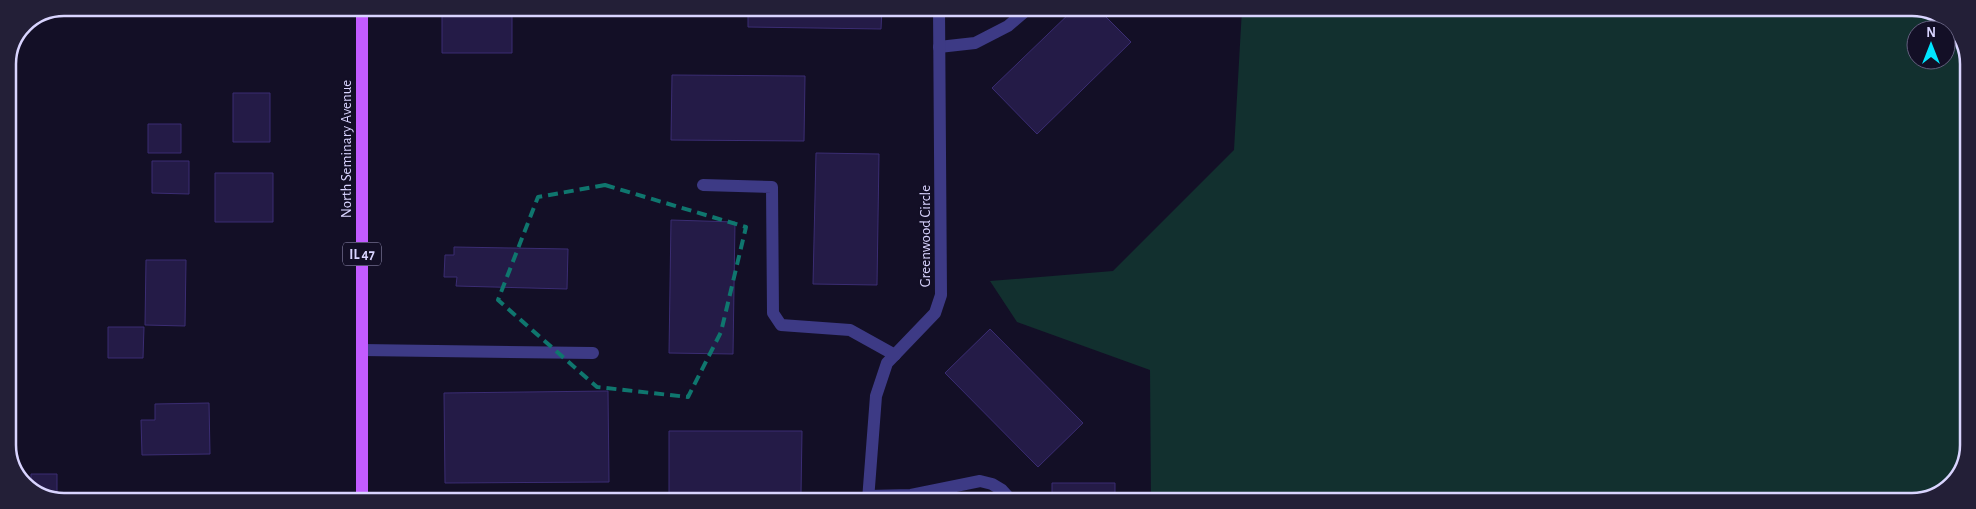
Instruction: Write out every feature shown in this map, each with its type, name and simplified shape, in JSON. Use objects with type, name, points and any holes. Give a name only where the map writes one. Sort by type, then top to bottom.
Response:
[{"type":"main road","name":"North Seminary Avenue","points":[[362,16],[362,493]]},
{"type":"street","name":"Greenwood Circle","points":[[868,493],[876,396],[887,363],[935,313],[941,295],[939,16]]},
{"type":"street","points":[[940,47],[975,42],[1008,26],[1020,16]]},
{"type":"street","points":[[703,186],[772,187],[773,313],[781,325],[850,330],[895,355]]},
{"type":"street","points":[[362,350],[593,353]]},
{"type":"street","points":[[921,493],[980,481],[992,484],[1005,493]]},
{"type":"highlighted area","points":[[605,185],[746,227],[721,332],[688,397],[597,387],[498,300],[538,197]]},
{"type":"green space","points":[[1242,16],[1912,16],[1929,20],[1906,20],[1906,70],[1956,70],[1956,46],[1959,55],[1960,445],[1956,463],[1950,474],[1944,481],[1927,490],[1912,493],[1151,493],[1150,370],[1017,322],[990,281],[1113,271],[1234,150]]},
{"type":"building","points":[[442,16],[512,16],[512,53],[442,53]]},
{"type":"building","points":[[748,16],[882,16],[881,29],[748,27]]},
{"type":"building","points":[[1067,16],[1105,16],[1131,42],[1037,134],[992,88]]},
{"type":"building","points":[[672,75],[805,76],[804,141],[671,140]]},
{"type":"building","points":[[233,93],[270,93],[270,142],[233,142]]},
{"type":"building","points":[[148,124],[181,124],[181,153],[148,153]]},
{"type":"building","points":[[816,153],[879,154],[877,285],[813,284]]},
{"type":"building","points":[[152,161],[189,161],[189,194],[152,193]]},
{"type":"building","points":[[215,173],[273,173],[273,222],[215,222]]},
{"type":"building","points":[[671,220],[735,222],[733,354],[669,353]]},
{"type":"building","points":[[454,247],[568,249],[567,289],[456,286],[457,277],[444,277],[445,255],[454,255]]},
{"type":"building","points":[[146,260],[186,260],[185,326],[145,325]]},
{"type":"building","points":[[108,327],[144,327],[143,358],[108,358]]},
{"type":"building","points":[[990,329],[1083,423],[1038,467],[945,373]]},
{"type":"building","points":[[608,391],[609,482],[445,483],[444,393]]},
{"type":"building","points":[[209,403],[210,454],[142,455],[141,420],[155,420],[155,404]]},
{"type":"building","points":[[669,431],[802,431],[801,493],[669,493]]},
{"type":"building","points":[[31,474],[57,474],[57,492],[40,486],[31,480]]},
{"type":"building","points":[[1052,483],[1115,483],[1115,493],[1052,493]]}]
